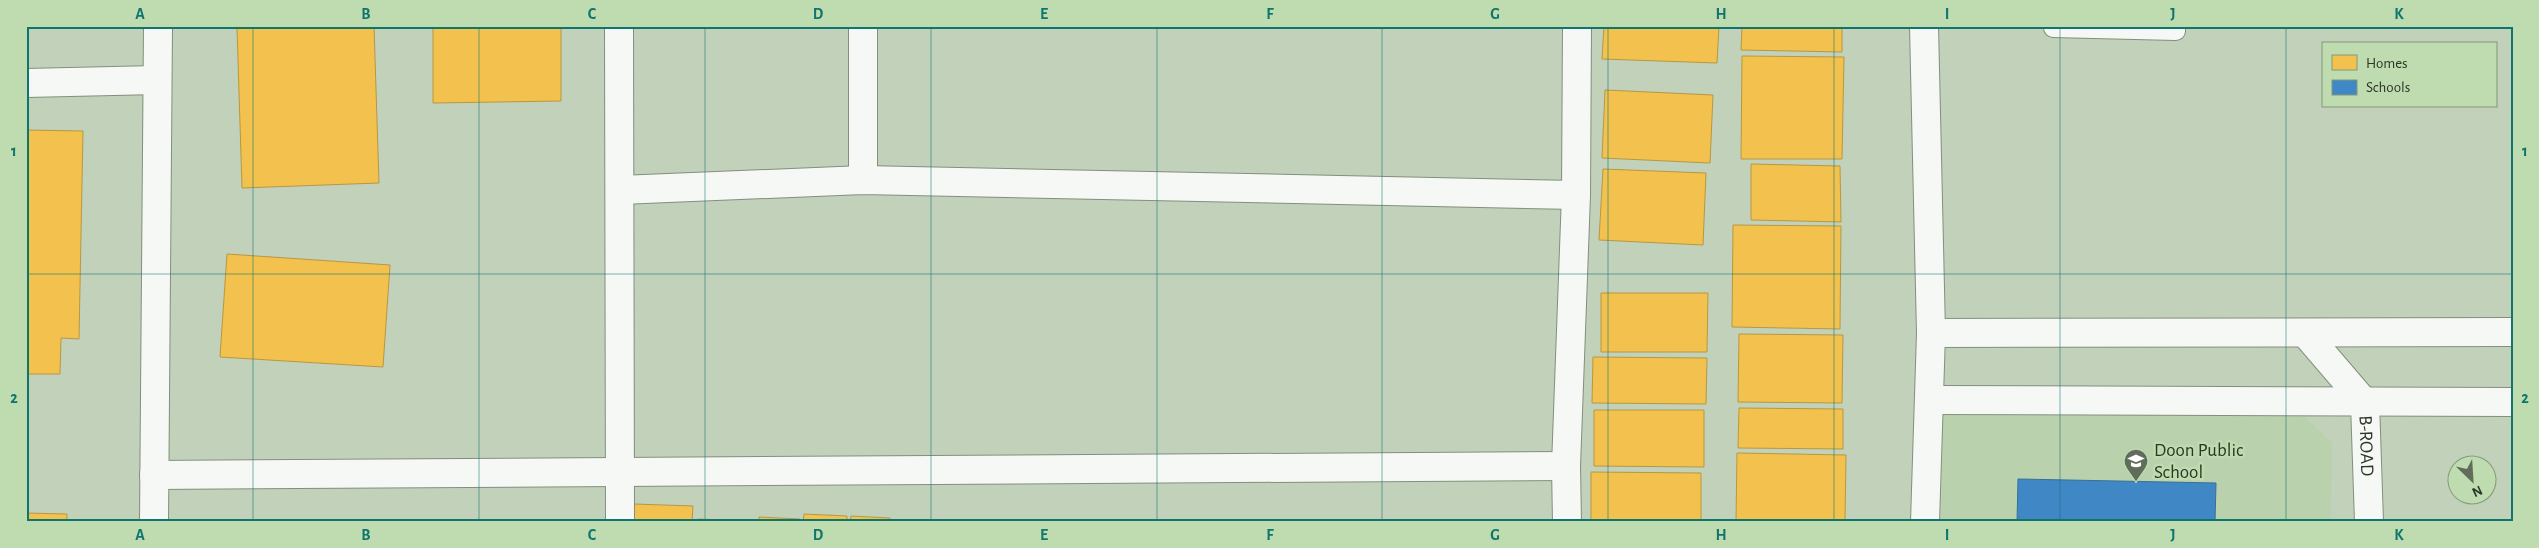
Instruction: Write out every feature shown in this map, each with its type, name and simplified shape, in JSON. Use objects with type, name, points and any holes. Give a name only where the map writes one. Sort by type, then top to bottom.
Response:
[{"type":"street","points":[[154,522],[158,26]]},
{"type":"street","points":[[619,26],[620,522]]},
{"type":"street","points":[[863,26],[863,180]]},
{"type":"street","points":[[1567,522],[1566,466],[1576,196],[1577,26]]},
{"type":"street","points":[[1924,26],[1932,332],[1925,522]]},
{"type":"street","points":[[26,83],[157,80]]},
{"type":"street","points":[[620,190],[863,180],[1576,196]]},
{"type":"street","points":[[1932,332],[2513,332]]},
{"type":"street","name":"B-ROAD","points":[[2305,333],[2366,403],[2370,522]]},
{"type":"street","points":[[1930,400],[2366,403],[2513,402]]},
{"type":"street","points":[[154,475],[1566,466]]},
{"type":"lane","points":[[2053,26],[2053,28],[2176,31],[2176,26]]},
{"type":"shaded area","name":"Doon Public School","points":[[1943,414],[2303,414],[2332,443],[2331,522],[1941,522]]},
{"type":"building: Homes","points":[[374,26],[379,183],[242,188],[237,28]]},
{"type":"building: Homes","points":[[433,26],[561,26],[561,101],[433,103]]},
{"type":"building: Homes","points":[[1604,26],[1719,26],[1717,63],[1602,59]]},
{"type":"building: Homes","points":[[1742,26],[1842,26],[1842,52],[1741,50]]},
{"type":"building: Homes","points":[[1742,56],[1844,57],[1842,159],[1741,159]]},
{"type":"building: Homes","points":[[1605,90],[1713,95],[1710,163],[1602,158]]},
{"type":"building: Homes","points":[[26,130],[83,131],[79,339],[61,338],[60,374],[26,374]]},
{"type":"building: Homes","points":[[1751,164],[1840,166],[1841,222],[1751,220]]},
{"type":"building: Homes","points":[[1603,169],[1706,173],[1703,245],[1599,240]]},
{"type":"building: Homes","points":[[1733,225],[1841,226],[1840,329],[1732,327]]},
{"type":"building: Homes","points":[[227,254],[390,265],[383,367],[220,357]]},
{"type":"building: Homes","points":[[1601,293],[1708,293],[1707,352],[1601,352]]},
{"type":"building: Homes","points":[[1739,334],[1843,335],[1842,403],[1738,402]]},
{"type":"building: Homes","points":[[1593,357],[1707,358],[1706,404],[1592,403]]},
{"type":"building: Homes","points":[[1739,408],[1843,409],[1843,449],[1738,448]]},
{"type":"building: Homes","points":[[1594,410],[1704,410],[1704,467],[1594,466]]},
{"type":"building: Homes","points":[[1737,453],[1846,455],[1845,522],[1736,522]]},
{"type":"building: Homes","points":[[1591,472],[1701,473],[1701,521],[1591,521]]},
{"type":"building: Homes","points":[[634,504],[693,506],[692,522],[633,522]]},
{"type":"building: Homes","points":[[26,513],[67,514],[67,522],[26,522]]},
{"type":"building: Homes","points":[[804,514],[847,516],[847,522],[803,522]]},
{"type":"building: Homes","points":[[851,516],[890,518],[890,522],[850,522]]},
{"type":"building: Homes","points":[[759,517],[800,519],[799,522],[759,522]]},
{"type":"building: Homes","points":[[698,519],[754,521],[698,522]]},
{"type":"building: Schools","points":[[2018,479],[2216,483],[2215,522],[2017,522]]},
{"type":"place","name":"Doon Public School","points":[[2136,482]]}]
